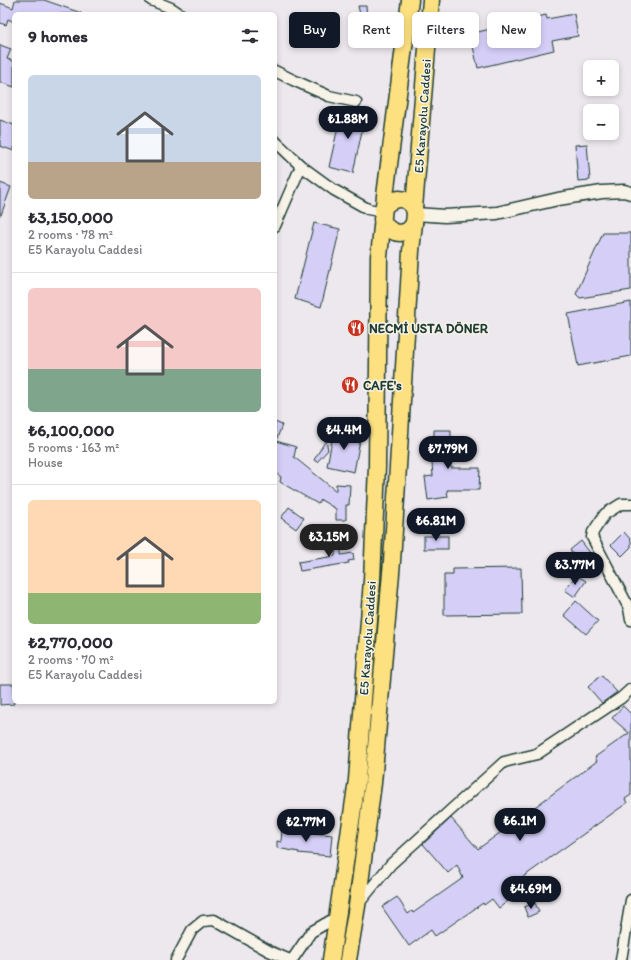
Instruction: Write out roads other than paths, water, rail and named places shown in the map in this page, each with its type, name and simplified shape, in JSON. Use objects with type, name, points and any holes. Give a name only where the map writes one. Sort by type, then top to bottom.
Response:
[{"type":"highway","name":"E5 Karayolu Caddesi","points":[[331,960],[357,780],[372,580],[377,468],[379,257],[383,213],[410,0]]},
{"type":"highway","name":"E5 Karayolu Caddesi","points":[[348,960],[357,906],[373,784],[382,682],[430,0]]},
{"type":"highway","points":[[391,200],[407,200],[411,204],[414,215],[411,228],[402,232],[392,231],[384,224],[383,213],[391,200]]},
{"type":"street","points":[[151,0],[177,12]]},
{"type":"street","points":[[277,72],[329,96],[356,102]]},
{"type":"street","points":[[277,143],[301,166],[334,190],[368,209],[383,213]]},
{"type":"street","points":[[277,221],[301,166]]},
{"type":"street","points":[[414,215],[445,216],[497,214],[558,199],[602,192],[624,191],[631,193]]},
{"type":"street","points":[[631,504],[622,504],[605,514],[593,532],[592,537],[629,608],[631,620]]},
{"type":"street","points":[[357,906],[391,864],[504,762],[537,754],[626,698],[631,688]]},
{"type":"street","points":[[621,960],[631,900]]},
{"type":"street","points":[[176,960],[192,930],[203,921],[214,920],[269,951],[291,960],[311,932],[337,917]]},
{"type":"place","name":"NECMİ USTA DÖNER","points":[[356,328]]},
{"type":"place","name":"CAFE's","points":[[350,385]]}]
